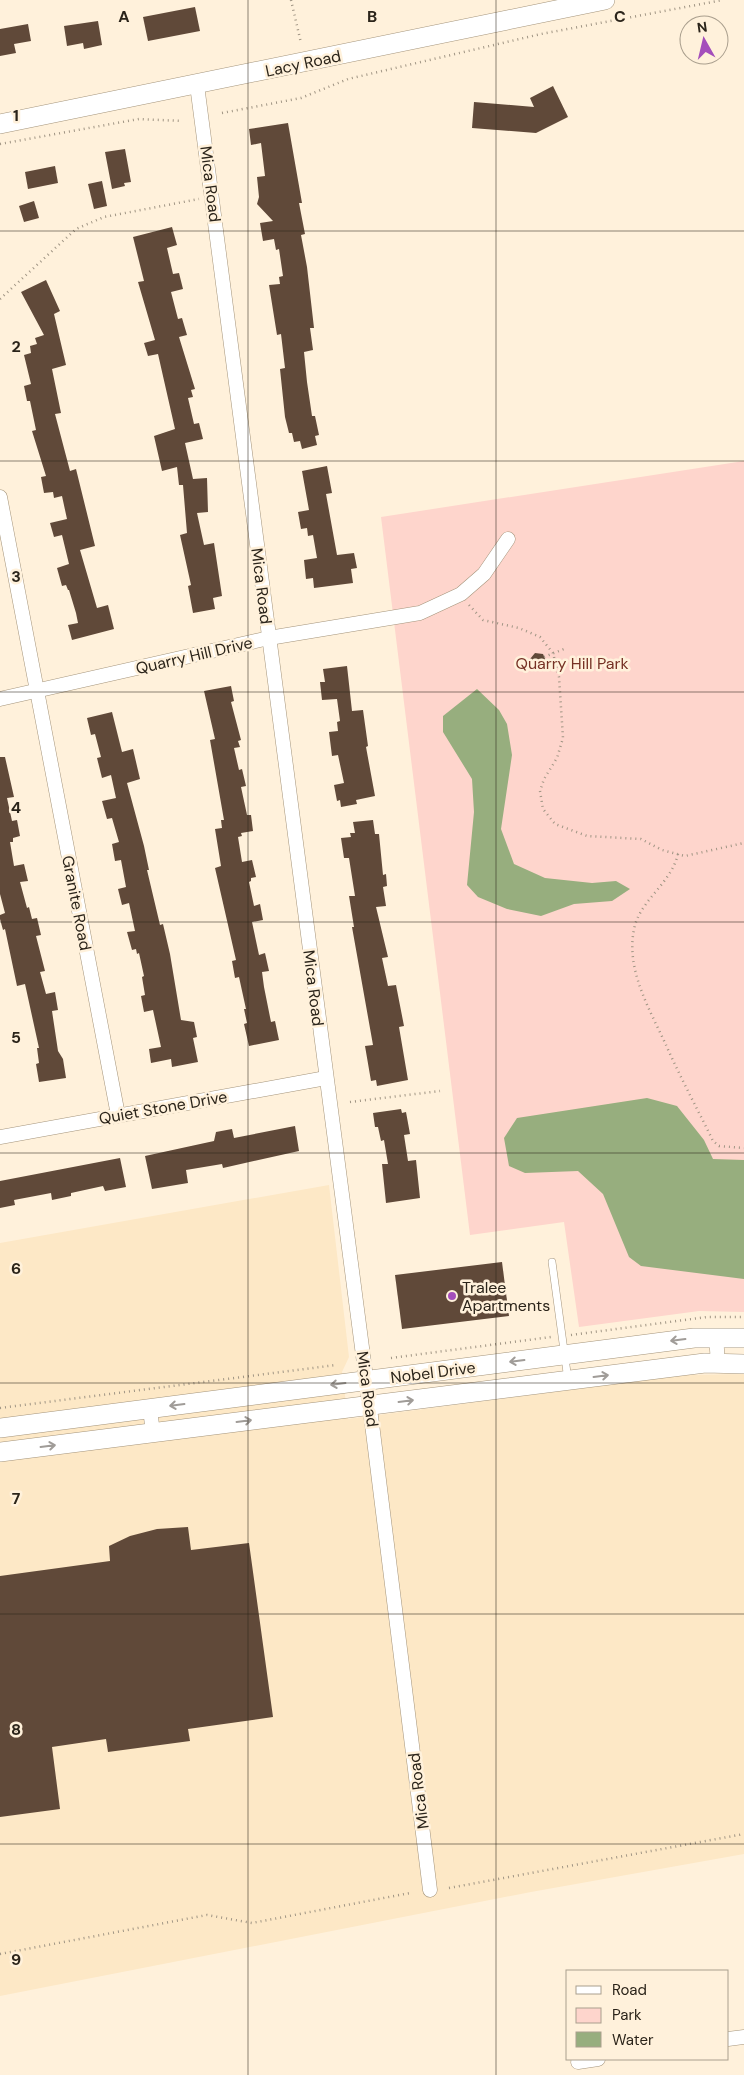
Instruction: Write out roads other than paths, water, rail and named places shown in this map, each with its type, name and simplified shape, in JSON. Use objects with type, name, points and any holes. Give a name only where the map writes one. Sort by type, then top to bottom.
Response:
[{"type":"street","name":"Lacy Road","points":[[0,124],[605,0]]},
{"type":"street","name":"Mica Road","points":[[197,85],[370,1406],[430,1890]]},
{"type":"street","name":"Granite Road","points":[[0,498],[118,1115]]},
{"type":"street","name":"Quarry Hill Drive","points":[[0,699],[269,638],[420,613],[461,594],[484,574],[508,539]]},
{"type":"street","name":"Quiet Stone Drive","points":[[0,1137],[326,1078]]},
{"type":"street","name":"Nobel Drive","points":[[0,1428],[564,1354],[716,1336],[744,1338]]},
{"type":"street","points":[[716,1336],[718,1363]]},
{"type":"street","name":"Nobel Drive","points":[[0,1452],[568,1380],[718,1363],[744,1364]]},
{"type":"street","points":[[150,1409],[153,1433]]},
{"type":"street","points":[[729,2040],[744,2037]]},
{"type":"street","points":[[578,2062],[591,2060]]},
{"type":"lane","points":[[552,1262],[568,1380]]},
{"type":"water","points":[[477,689],[499,710],[507,724],[512,755],[501,829],[514,864],[545,878],[592,883],[616,881],[630,889],[612,901],[574,904],[541,916],[507,909],[478,897],[467,885],[474,812],[472,779],[443,732],[443,716]]},
{"type":"water","points":[[647,1098],[677,1106],[704,1140],[713,1159],[744,1160],[744,1279],[641,1266],[629,1257],[603,1194],[578,1171],[525,1173],[509,1166],[504,1138],[517,1118]]},
{"type":"place","name":"Tralee Apartments","points":[[452,1296]]},
{"type":"park label","name":"Quarry Hill Park","points":[[572,663]]}]
